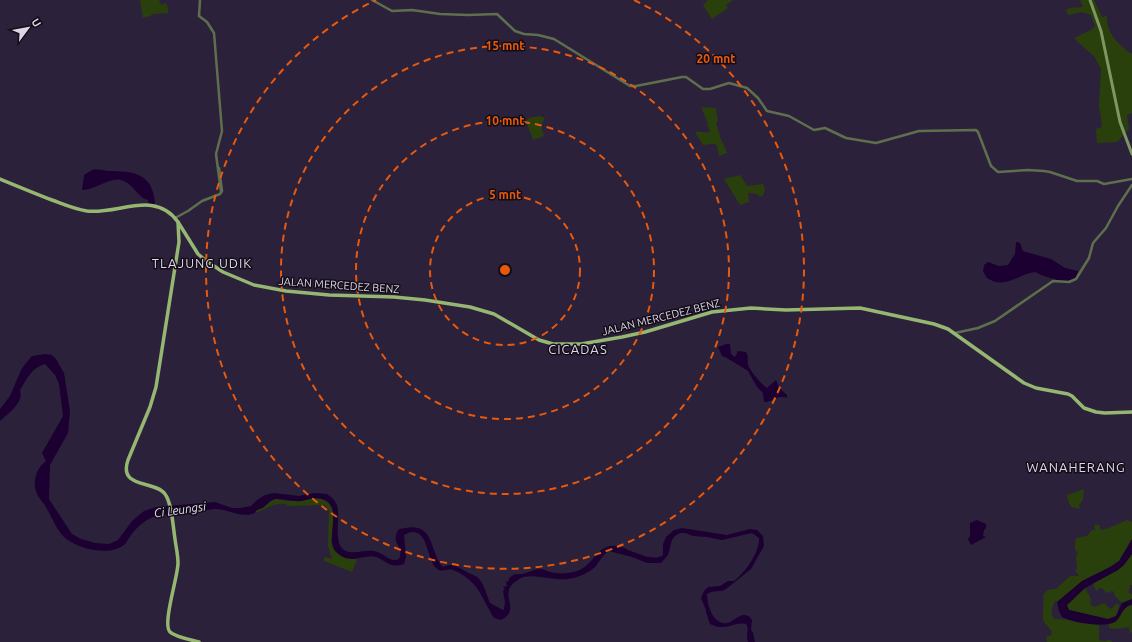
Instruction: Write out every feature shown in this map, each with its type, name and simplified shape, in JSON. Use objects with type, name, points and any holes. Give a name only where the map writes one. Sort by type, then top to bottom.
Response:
[{"type":"main road","points":[[1090,0],[1105,37],[1121,122],[1132,149]]},
{"type":"main road","points":[[1096,12],[1103,38],[1120,122],[1132,154]]},
{"type":"main road","name":"JALAN MERCEDEZ BENZ","points":[[0,179],[79,210],[101,212],[128,206],[159,207],[164,209],[175,218],[198,254],[205,260],[223,272],[254,285],[286,291],[324,295],[392,297],[425,300],[470,307],[494,314],[539,340],[553,344],[581,344],[622,337],[645,332],[712,312],[751,308],[783,310],[868,309],[934,324],[955,333],[1028,385],[1068,394],[1084,408],[1105,413],[1132,412]]},
{"type":"main road","points":[[178,222],[179,242],[157,380],[150,407],[126,466],[132,480],[162,490],[167,496],[172,519],[178,563],[168,618],[168,628],[173,634],[199,642]]},
{"type":"street","points":[[175,218],[190,210],[202,201],[219,196],[221,192],[217,151],[222,131],[213,34],[209,26],[200,16],[201,0]]},
{"type":"street","points":[[372,0],[392,11],[412,10],[440,14],[463,15],[497,14],[515,31],[554,39],[631,86],[684,77],[703,89],[710,89],[726,83],[739,85],[750,90],[769,112],[789,116],[814,130],[826,128],[846,138],[876,143],[919,131],[976,130],[991,166],[998,172],[1028,170],[1044,171],[1077,181],[1097,181],[1104,184],[1132,179]]},
{"type":"street","points":[[955,333],[978,328],[995,321],[1053,281],[1069,282],[1076,279],[1082,266],[1087,260],[1093,243],[1106,228],[1132,185]]},
{"type":"green space","points":[[140,0],[159,0],[161,5],[166,3],[168,13],[153,14],[143,18]]},
{"type":"green space","points":[[708,0],[733,0],[726,5],[728,8],[712,19],[703,5]]},
{"type":"green space","points":[[1080,0],[1094,0],[1102,17],[1107,16],[1107,24],[1114,38],[1121,46],[1132,54],[1132,113],[1127,115],[1129,129],[1117,142],[1097,143],[1096,129],[1102,127],[1099,105],[1101,69],[1094,56],[1074,38],[1091,30],[1095,26],[1091,15],[1082,12],[1068,15],[1066,10],[1070,8],[1083,7]]},
{"type":"green space","points":[[701,107],[716,108],[718,121],[716,123],[722,143],[727,153],[719,156],[717,145],[703,145],[695,132],[710,132]]},
{"type":"green space","points":[[540,116],[545,118],[541,126],[544,136],[533,140],[526,121],[529,118]]},
{"type":"green space","points":[[740,175],[747,186],[763,184],[765,190],[762,197],[756,194],[748,193],[749,202],[740,205],[724,179]]},
{"type":"green space","points":[[1084,489],[1083,499],[1079,505],[1080,509],[1071,507],[1067,495]]},
{"type":"green space","points":[[313,498],[326,501],[330,505],[333,511],[332,545],[340,555],[357,559],[352,572],[324,561],[324,557],[332,559],[328,546],[329,510],[325,505],[287,506],[286,504],[278,504],[255,513],[255,511],[275,499],[302,501]]},
{"type":"green space","points":[[1127,520],[1132,522],[1132,539],[1119,561],[1082,581],[1057,602],[1056,600],[1052,611],[1052,616],[1055,619],[1099,624],[1099,640],[1111,640],[1112,642],[1047,642],[1046,637],[1051,635],[1052,632],[1043,619],[1043,596],[1047,590],[1056,589],[1070,576],[1079,576],[1075,570],[1077,569],[1076,558],[1078,553],[1075,548],[1076,538],[1087,536],[1092,530],[1095,530],[1094,525],[1099,525],[1101,530]]},
{"type":"green space","points":[[1132,554],[1132,585],[1130,585],[1129,593],[1132,594],[1132,599],[1122,603],[1115,596],[1113,591],[1106,593],[1100,588],[1096,591],[1093,583],[1118,570]]},
{"type":"green space","points":[[1085,588],[1091,599],[1090,604],[1094,607],[1105,603],[1111,609],[1117,603],[1119,606],[1116,616],[1108,619],[1069,610],[1067,605]]},
{"type":"green space","points":[[1128,605],[1132,605],[1132,632],[1130,633],[1129,627],[1115,629],[1109,628],[1109,624],[1118,618]]},
{"type":"water","points":[[92,170],[134,173],[140,176],[146,180],[150,186],[155,204],[149,204],[148,200],[141,196],[129,184],[121,180],[112,180],[86,190],[82,190],[84,175]]},
{"type":"water","points":[[1016,242],[1020,243],[1023,251],[1051,259],[1065,268],[1078,271],[1076,278],[1063,281],[1046,277],[1035,272],[1006,282],[994,281],[987,278],[983,271],[984,265],[988,262],[999,266],[1008,265],[1015,254]]},
{"type":"water","points":[[730,344],[731,354],[735,357],[738,351],[746,352],[749,368],[759,381],[767,388],[776,380],[779,388],[787,395],[787,398],[780,397],[764,402],[763,393],[757,387],[748,371],[722,356],[718,347]]},
{"type":"water","points":[[45,354],[52,355],[56,359],[64,373],[70,411],[68,433],[50,465],[49,499],[72,534],[81,539],[95,543],[109,544],[118,540],[132,521],[144,511],[156,507],[215,502],[232,508],[240,508],[251,506],[265,495],[274,493],[299,496],[314,493],[327,494],[334,500],[338,508],[338,535],[340,546],[344,550],[348,552],[373,551],[390,559],[396,560],[399,559],[400,554],[396,541],[396,534],[399,529],[416,527],[423,530],[427,534],[439,563],[443,567],[453,565],[477,577],[483,586],[490,603],[503,610],[505,602],[503,591],[505,589],[503,587],[507,586],[506,583],[509,581],[509,578],[515,574],[522,574],[541,569],[552,573],[577,571],[588,565],[600,551],[610,546],[622,547],[650,557],[659,557],[663,555],[663,544],[666,537],[674,530],[682,528],[727,535],[750,529],[757,530],[763,536],[764,546],[751,569],[726,589],[707,594],[710,609],[718,621],[727,623],[743,615],[752,620],[751,629],[755,642],[748,642],[748,628],[746,624],[717,627],[710,624],[701,598],[704,591],[708,587],[720,586],[728,581],[734,581],[747,568],[759,544],[759,538],[752,533],[722,540],[680,533],[672,540],[668,555],[661,563],[647,563],[632,557],[609,551],[603,556],[595,567],[589,572],[578,577],[561,579],[535,576],[524,577],[514,582],[510,588],[508,594],[510,610],[506,617],[501,620],[494,618],[478,590],[469,579],[451,569],[438,570],[436,568],[433,564],[427,546],[421,536],[417,533],[411,532],[404,535],[406,557],[404,564],[395,566],[371,556],[353,559],[342,557],[333,547],[332,508],[329,503],[319,498],[301,501],[276,499],[257,510],[255,513],[249,515],[214,509],[181,515],[152,517],[143,522],[120,548],[104,551],[77,545],[64,537],[61,533],[35,489],[36,474],[46,461],[42,453],[63,416],[59,384],[55,375],[45,364],[36,368],[30,374],[20,390],[21,395],[18,403],[0,421],[0,409],[10,396],[21,370],[32,356]]},
{"type":"water","points":[[977,520],[986,524],[983,536],[986,537],[971,545],[968,539],[970,536],[970,523]]},
{"type":"water","points":[[1132,539],[1132,554],[1124,565],[1118,570],[1085,588],[1067,605],[1069,610],[1108,619],[1116,616],[1122,603],[1132,599],[1132,605],[1126,607],[1117,620],[1110,624],[1088,624],[1062,617],[1057,602],[1082,581],[1119,561]]},
{"type":"waterway","points":[[62,524],[65,532],[70,536]]},
{"type":"waterway","name":"Ci Leungsi","points":[[106,547],[119,544]]},
{"type":"district","name":"TLAJUNG UDIK","points":[[202,263]]},
{"type":"district","name":"CICADAS","points":[[578,349]]},
{"type":"district","name":"WANAHERANG","points":[[1076,467]]}]
